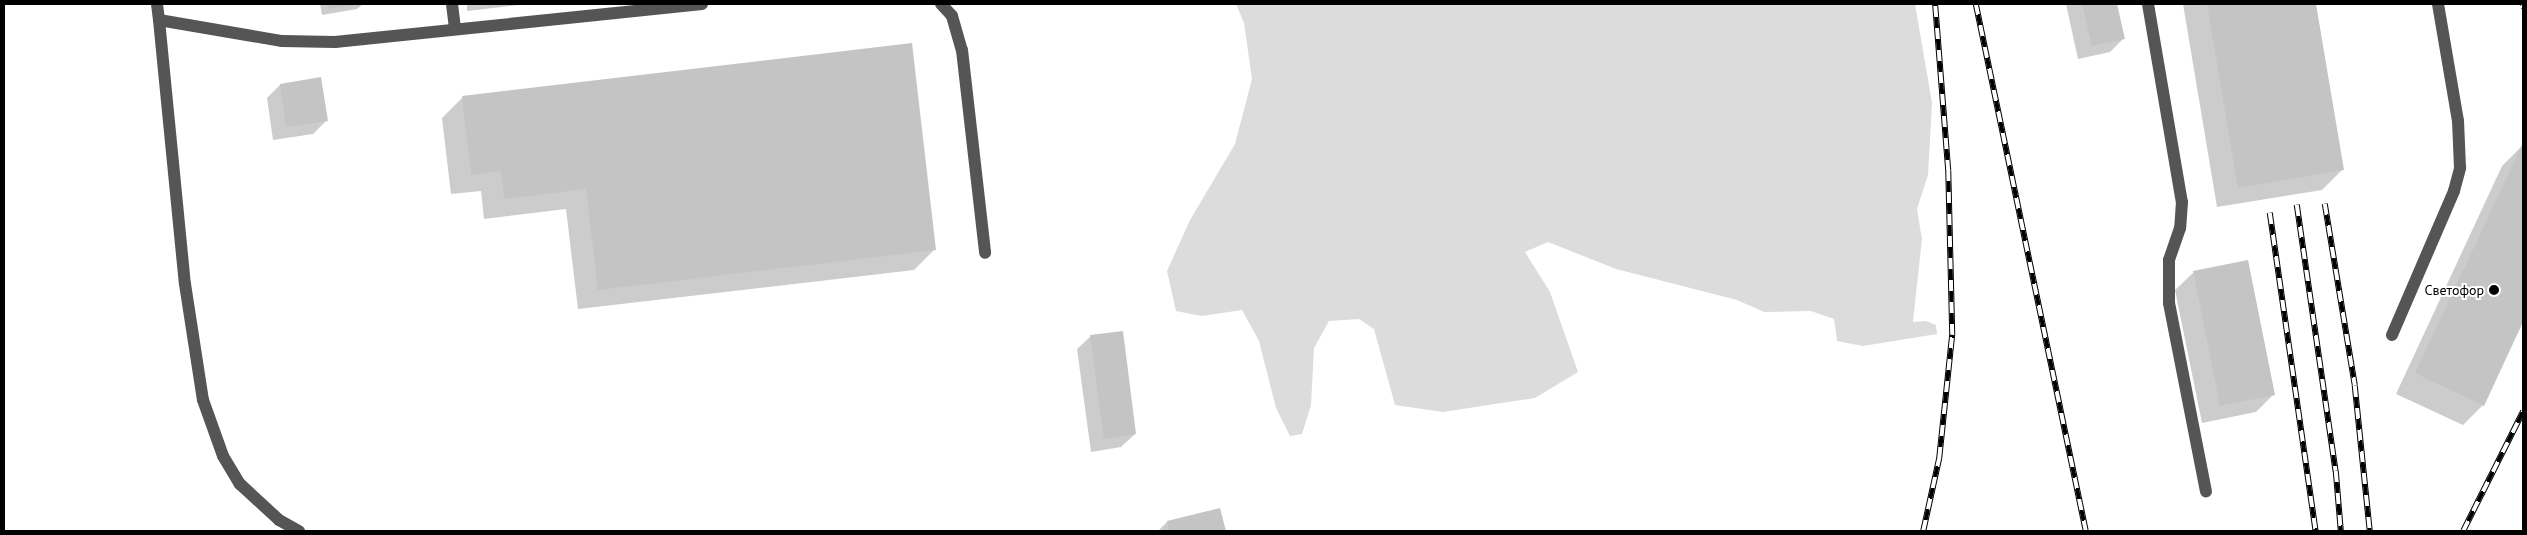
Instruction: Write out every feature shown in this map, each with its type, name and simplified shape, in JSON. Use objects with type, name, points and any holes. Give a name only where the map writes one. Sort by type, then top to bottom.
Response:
[{"type":"lane","points":[[157,4],[185,284],[203,400],[224,456],[240,484],[279,520],[299,531]]},
{"type":"lane","points":[[452,4],[455,29]]},
{"type":"lane","points":[[159,20],[282,41],[335,42],[702,4]]},
{"type":"lane","points":[[941,4],[952,16],[962,50],[985,253]]},
{"type":"lane","points":[[2148,4],[2182,202],[2180,228],[2169,260],[2169,303],[2206,491]]},
{"type":"lane","points":[[2392,335],[2454,191],[2460,168],[2458,121],[2438,4]]},
{"type":"path","points":[[2521,4],[2523,9]]},
{"type":"shaded area","points":[[1236,4],[1915,4],[1932,103],[1928,175],[1917,209],[1922,239],[1913,322],[1926,321],[1936,325],[1937,334],[1863,346],[1837,341],[1834,319],[1811,311],[1764,312],[1737,300],[1616,269],[1548,242],[1525,252],[1550,292],[1578,372],[1535,398],[1443,412],[1395,405],[1374,329],[1359,319],[1329,321],[1314,348],[1311,405],[1302,434],[1290,436],[1276,408],[1259,341],[1242,310],[1202,316],[1176,311],[1167,271],[1190,220],[1235,144],[1252,79],[1244,23]]},
{"type":"building","points":[[328,4],[353,4],[353,5],[329,9]]},
{"type":"building","points":[[2082,4],[2117,4],[2125,39],[2092,46]]},
{"type":"building","points":[[2207,4],[2316,4],[2344,170],[2238,188]]},
{"type":"building","points":[[912,43],[936,250],[598,290],[586,189],[504,199],[501,171],[471,175],[462,96]]},
{"type":"building","points":[[321,77],[328,121],[286,127],[280,84]]},
{"type":"building","points":[[2522,145],[2523,322],[2484,406],[2415,373]]},
{"type":"building","points":[[2248,260],[2275,395],[2220,406],[2193,271]]},
{"type":"building","points":[[1123,331],[1136,434],[1104,439],[1090,335]]},
{"type":"building","points":[[1220,508],[1226,531],[1169,531],[1167,521]]},
{"type":"railway","points":[[1923,531],[1939,458],[1952,335],[1948,171],[1935,4]]},
{"type":"railway","points":[[1976,4],[2086,531]]},
{"type":"railway","points":[[2325,204],[2355,386],[2370,531]]},
{"type":"railway","points":[[2297,205],[2336,471],[2341,531]]},
{"type":"railway","points":[[2270,213],[2316,531]]},
{"type":"railway","points":[[2463,531],[2523,411]]},
{"type":"place","name":"Светофор","points":[[2494,290]]}]
